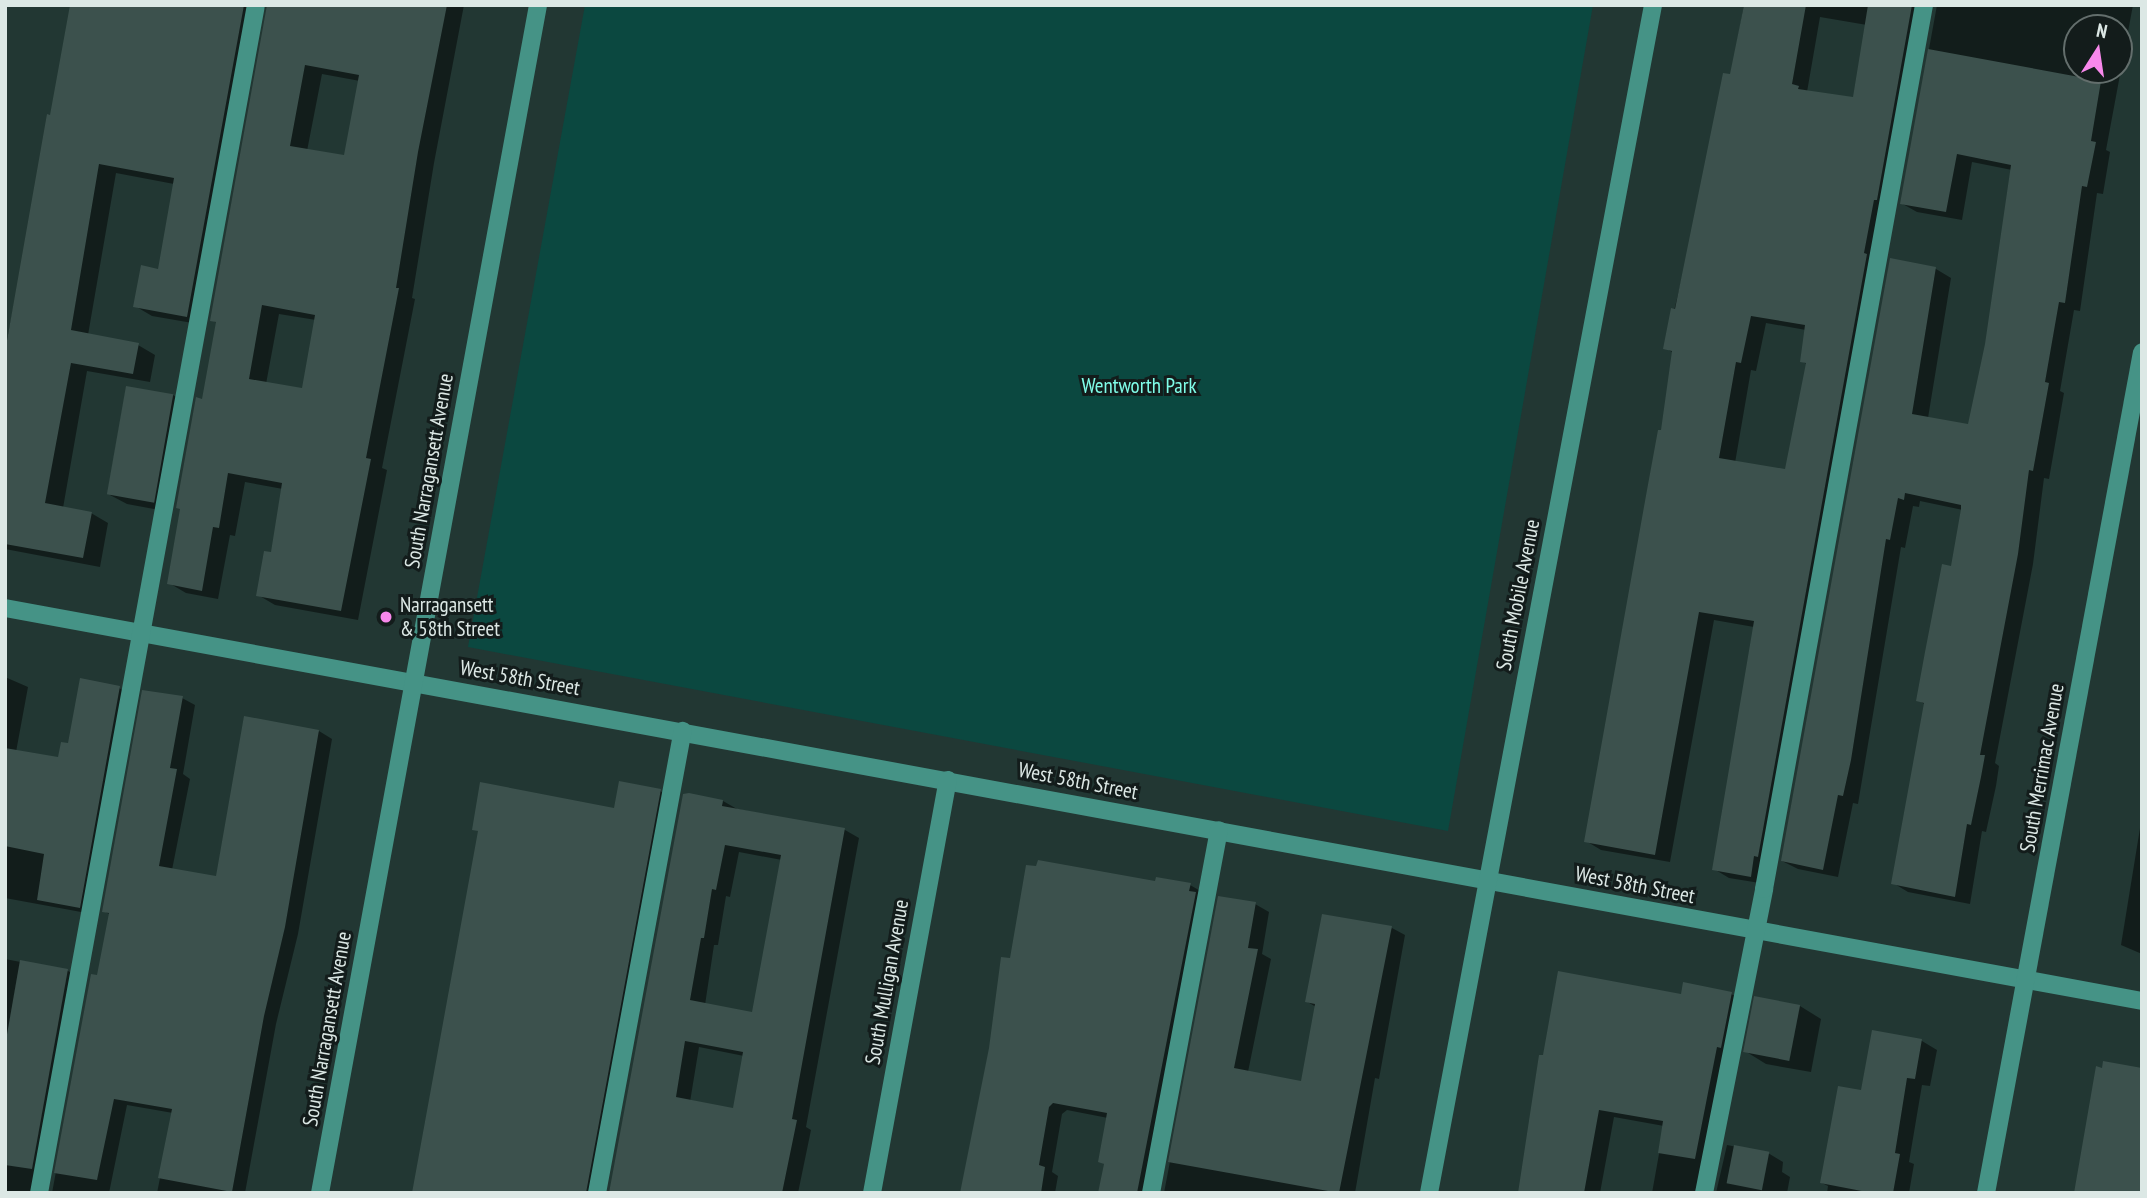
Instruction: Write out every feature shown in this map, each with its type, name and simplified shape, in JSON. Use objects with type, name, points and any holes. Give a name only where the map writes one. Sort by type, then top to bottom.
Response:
[{"type":"street","points":[[38,1193],[143,633],[256,5]]},
{"type":"street","name":"South Narragansett Avenue","points":[[320,1193],[538,5]]},
{"type":"street","name":"South Mobile Avenue","points":[[1429,1193],[1653,5]]},
{"type":"street","points":[[1704,1193],[1755,931],[1924,5]]},
{"type":"street","name":"South Merrimac Avenue","points":[[1986,1193],[2142,352]]},
{"type":"street","name":"West 58th Street","points":[[5,608],[2142,1000]]},
{"type":"street","points":[[597,1193],[683,731]]},
{"type":"street","name":"South Mulligan Avenue","points":[[872,1193],[948,780]]},
{"type":"street","points":[[1151,1193],[1219,830]]},
{"type":"green space","name":"Wentworth Park","points":[[585,5],[1593,5],[1448,831],[468,647]]},
{"type":"building","points":[[70,5],[244,5],[187,317],[133,307],[141,265],[158,269],[174,178],[99,164],[71,330],[139,343],[133,374],[71,363],[45,503],[92,512],[83,558],[5,544],[5,352],[47,114],[50,115]]},
{"type":"building","points":[[267,5],[447,5],[418,152],[396,288],[399,288],[366,458],[371,459],[341,611],[256,596],[264,551],[271,552],[282,483],[228,473],[219,528],[213,527],[202,591],[167,584],[180,509],[176,508],[196,397],[202,399],[216,322],[210,321]],"holes":[[[305,65],[359,75],[344,155],[290,146]],[[262,305],[315,315],[302,388],[249,379]]]},
{"type":"building","points":[[1744,5],[1806,5],[1792,84],[1799,86],[1798,89],[1853,97],[1868,5],[1912,5],[1877,200],[1874,200],[1864,253],[1867,254],[1758,857],[1754,856],[1751,877],[1712,870],[1754,621],[1699,612],[1655,855],[1584,842],[1658,430],[1661,430],[1672,351],[1663,349],[1671,308],[1675,309],[1723,73],[1730,74]],"holes":[[[1751,316],[1805,325],[1800,362],[1806,363],[1785,469],[1719,458],[1736,362],[1741,363]]]},
{"type":"building","points":[[1928,49],[2063,74],[2063,84],[2100,84],[2091,141],[2096,142],[2087,187],[2082,186],[2065,303],[2059,302],[2045,382],[2049,383],[2033,471],[2029,470],[2018,554],[1980,755],[1985,755],[1971,825],[1967,824],[1955,897],[1891,884],[1924,703],[1916,701],[1925,652],[1942,564],[1951,566],[1961,509],[1961,505],[1905,493],[1904,500],[1898,498],[1890,540],[1886,539],[1851,760],[1843,796],[1838,795],[1823,870],[1781,861],[1890,258],[1936,267],[1912,414],[1968,424],[1985,344],[2011,165],[1957,154],[1946,212],[1900,204]]},
{"type":"building","points":[[126,386],[173,394],[154,503],[107,494]]},
{"type":"building","points":[[80,678],[120,686],[80,908],[37,900],[44,854],[5,846],[5,748],[58,757],[61,742],[68,743]]},
{"type":"building","points":[[142,690],[183,696],[170,768],[177,769],[159,866],[216,876],[244,716],[319,730],[285,927],[264,1016],[232,1192],[158,1178],[172,1109],[114,1099],[97,1180],[54,1173],[91,974],[97,975],[109,913],[102,912]]},
{"type":"building","points":[[619,781],[661,789],[586,1193],[412,1193],[478,831],[472,830],[480,782],[614,808]]},
{"type":"building","points":[[683,794],[723,800],[722,806],[845,828],[792,1119],[797,1120],[782,1193],[609,1193]],"holes":[[[725,845],[781,855],[752,1012],[690,1000],[712,889],[716,890]],[[685,1041],[743,1052],[733,1108],[676,1097]]]},
{"type":"building","points":[[1038,860],[1155,881],[1156,877],[1191,883],[1189,891],[1196,892],[1137,1193],[1098,1193],[1104,1164],[1098,1162],[1107,1113],[1053,1103],[1049,1107],[1039,1165],[1045,1167],[1041,1193],[960,1193],[989,1048],[1001,957],[1010,958],[1026,865],[1036,866]]},
{"type":"building","points":[[1218,896],[1256,902],[1248,948],[1258,949],[1234,1068],[1301,1081],[1315,1004],[1305,1002],[1322,914],[1392,926],[1339,1193],[1168,1162]]},
{"type":"building","points":[[20,960],[68,969],[32,1169],[5,1165],[5,1046]]},
{"type":"building","points":[[1558,971],[1681,994],[1683,982],[1732,992],[1721,1048],[1717,1047],[1695,1159],[1658,1153],[1663,1121],[1599,1110],[1584,1193],[1518,1193],[1539,1055],[1543,1055]]},
{"type":"building","points":[[1754,996],[1800,1005],[1789,1061],[1743,1052]]},
{"type":"building","points":[[1872,1030],[1922,1039],[1915,1079],[1907,1078],[1895,1153],[1900,1154],[1893,1193],[1872,1193],[1820,1183],[1838,1086],[1861,1090]]},
{"type":"building","points":[[2103,1061],[2142,1068],[2142,1193],[2074,1193],[2096,1066],[2102,1068]]},
{"type":"building","points":[[1734,1145],[1769,1152],[1762,1190],[1727,1183]]},
{"type":"place","name":"Narragansett & 58th Street","points":[[386,617]]}]
